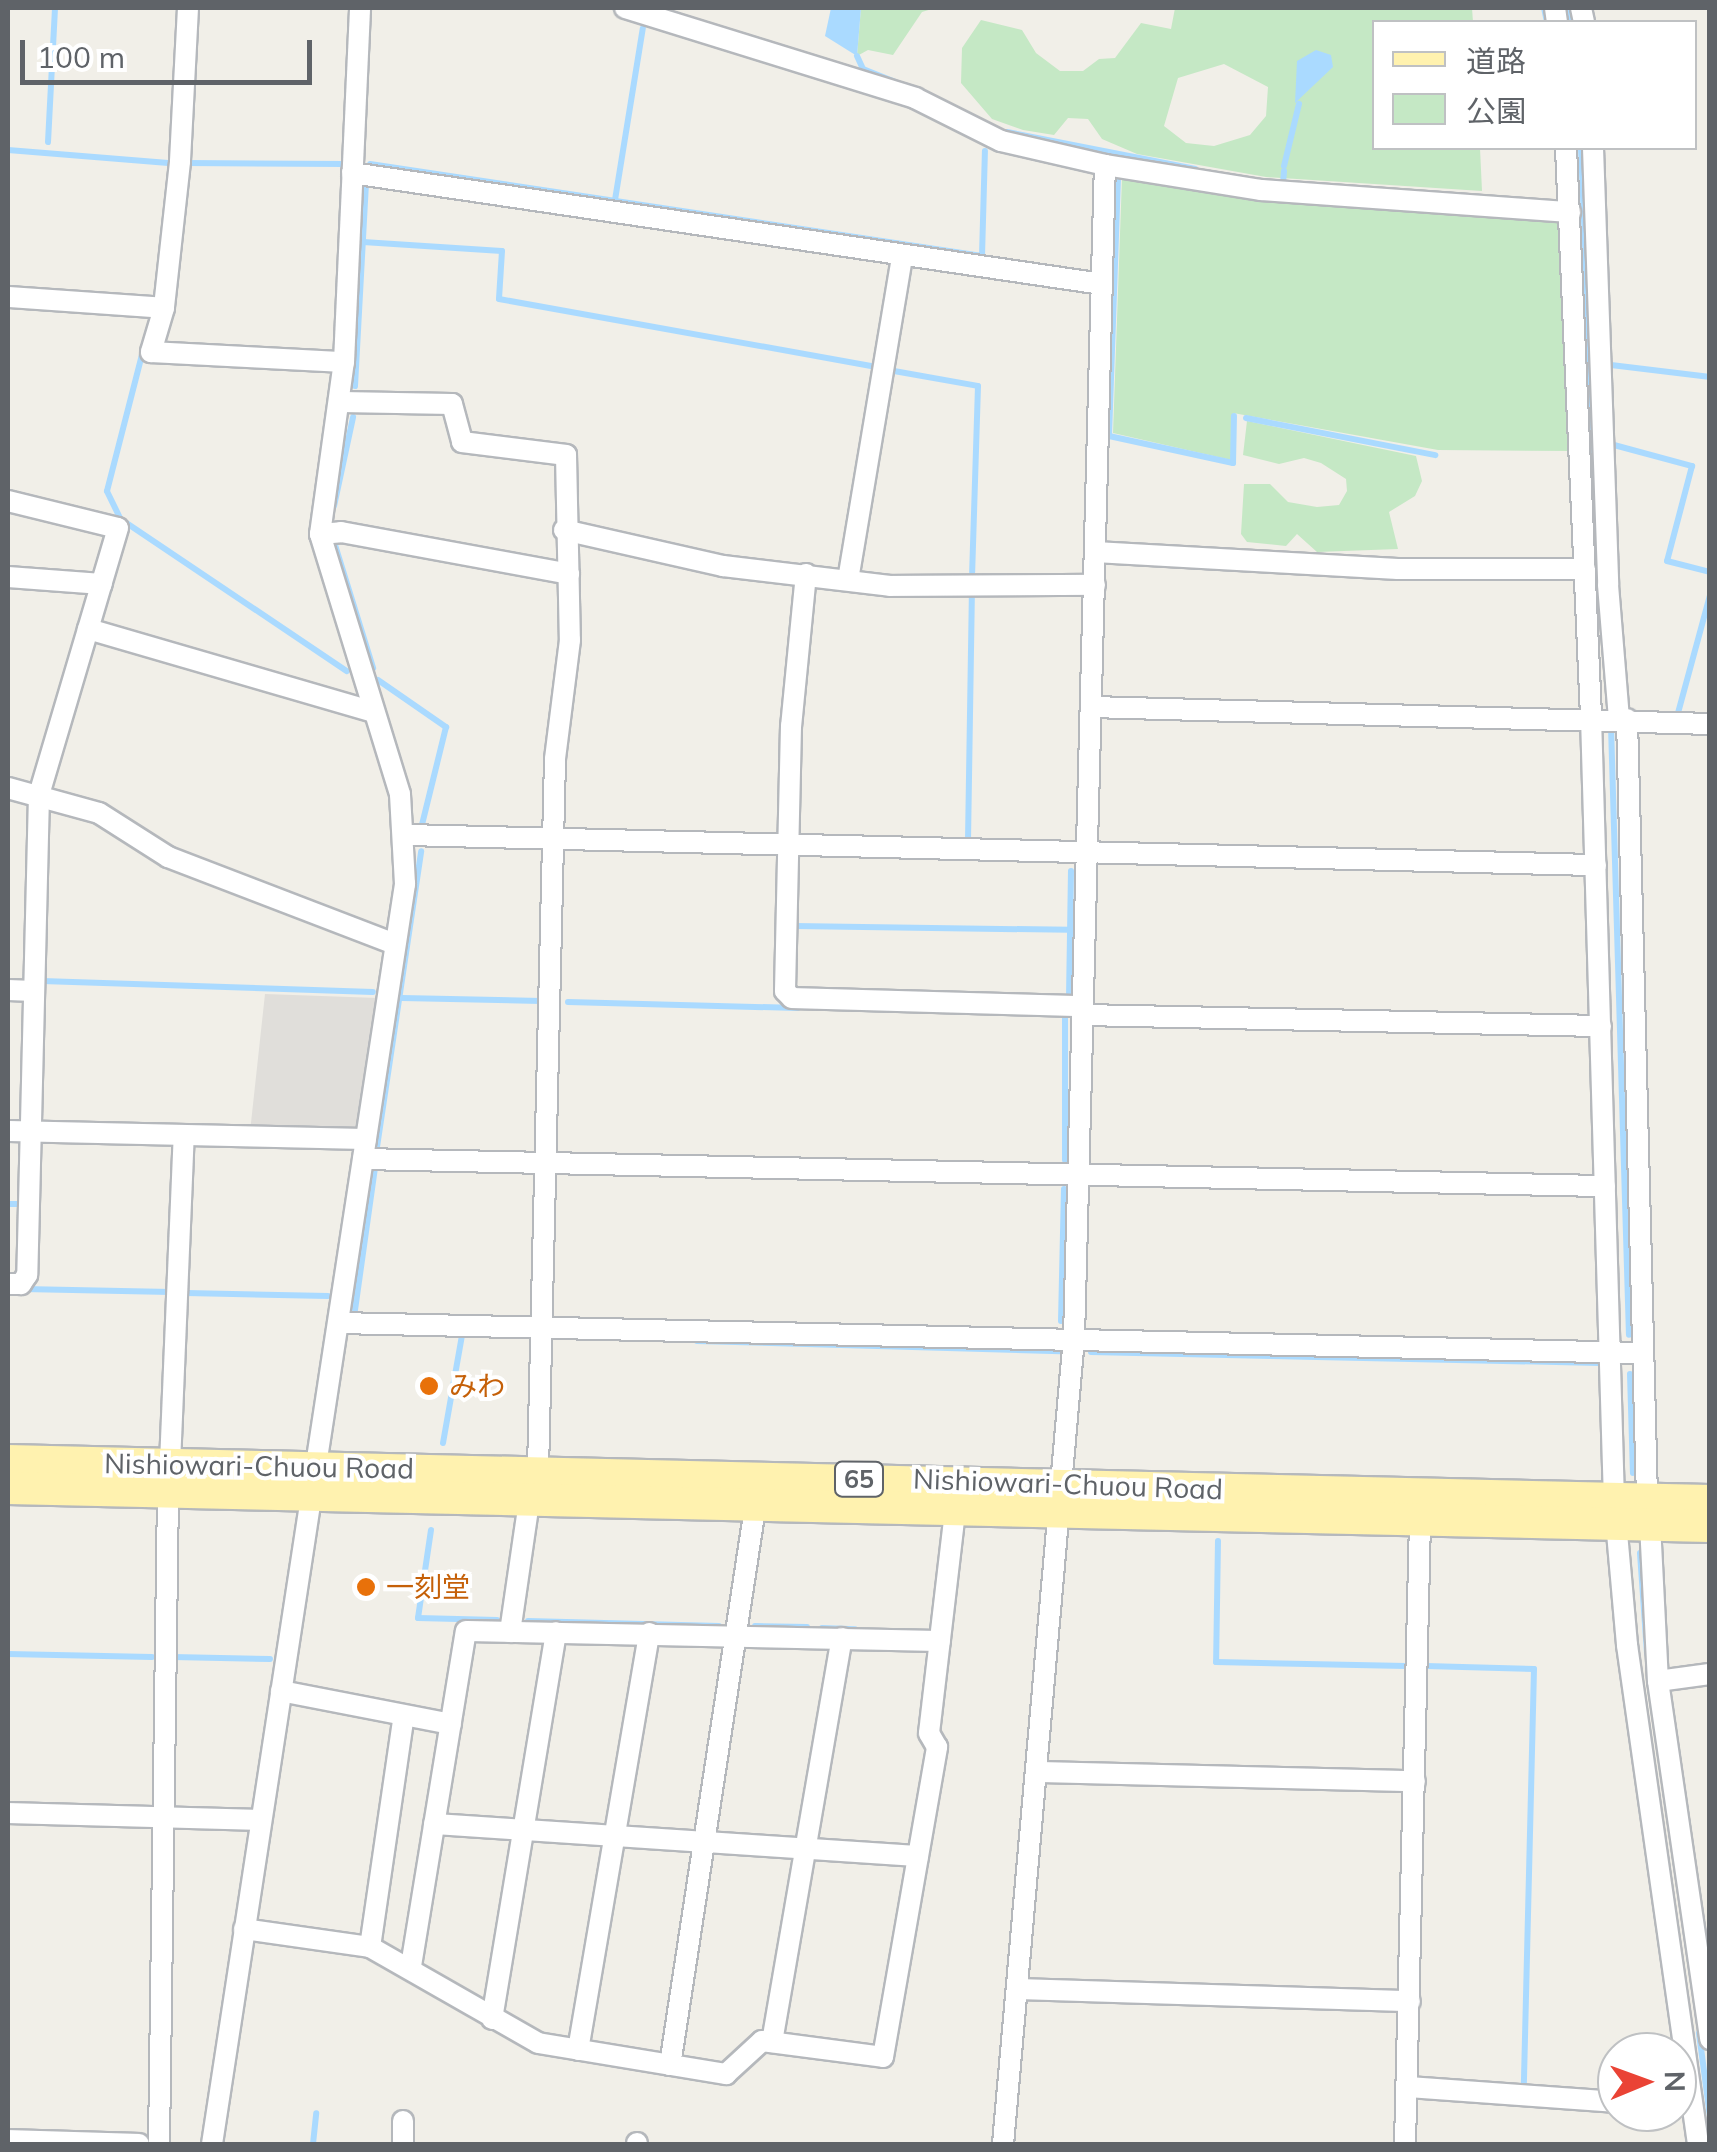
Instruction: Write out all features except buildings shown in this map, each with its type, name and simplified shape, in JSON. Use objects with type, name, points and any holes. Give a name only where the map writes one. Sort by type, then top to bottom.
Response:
[{"type":"main road","name":"Nishiowari-Chuou Road","points":[[8,1461],[169,1478],[1632,1512],[1710,1526]]},
{"type":"main road","name":"Nishiowari-Chuou Road","points":[[8,1488],[169,1478]]},
{"type":"main road","name":"Nishiowari-Chuou Road","points":[[534,1487],[755,1508],[955,1512],[1063,1499],[1420,1521],[1632,1512],[1710,1501]]},
{"type":"street","points":[[188,8],[164,308],[151,352],[344,362]]},
{"type":"street","points":[[212,2144],[365,1149],[395,944],[406,835],[320,534],[319,504],[344,362],[360,8]]},
{"type":"street","points":[[630,8],[915,98],[1001,141],[1106,165],[1261,190],[1570,212]]},
{"type":"street","points":[[1566,150],[1591,717],[1610,1352],[1710,2038]]},
{"type":"street","points":[[1593,150],[1608,585],[1623,719],[1643,1353],[1627,1645],[1680,2032]]},
{"type":"street","points":[[1003,2144],[1040,1772],[1074,1338],[1106,165]]},
{"type":"street","points":[[352,173],[1102,284]]},
{"type":"street","points":[[848,580],[902,256]]},
{"type":"street","points":[[8,297],[164,308]]},
{"type":"street","points":[[340,402],[452,404],[462,442],[558,449],[566,455],[564,530],[570,640],[552,839],[542,1328],[534,1487],[510,1632]]},
{"type":"street","points":[[8,501],[118,528],[40,795],[28,1275],[21,1284],[8,1284]]},
{"type":"street","points":[[564,530],[723,566],[890,586],[1094,585]]},
{"type":"street","points":[[320,534],[341,532],[569,574]]},
{"type":"street","points":[[1095,552],[1398,569],[1585,569]]},
{"type":"street","points":[[806,574],[786,845],[785,991],[792,998],[1600,1026]]},
{"type":"street","points":[[8,577],[102,584]]},
{"type":"street","points":[[88,630],[373,712]]},
{"type":"street","points":[[1091,707],[1591,717],[1710,724]]},
{"type":"street","points":[[8,788],[113,820],[184,864],[395,944]]},
{"type":"street","points":[[406,835],[1596,866]]},
{"type":"street","points":[[8,990],[34,990]]},
{"type":"street","points":[[8,1131],[184,1135],[545,1163],[1605,1186]]},
{"type":"street","points":[[159,2144],[169,1478],[184,1135]]},
{"type":"street","points":[[339,1324],[1643,1353]]},
{"type":"street","points":[[670,2065],[755,1508]]},
{"type":"street","points":[[244,1929],[370,1947],[411,1966],[492,2019],[538,2043],[726,2074],[762,2041],[883,2057],[936,1746],[928,1733],[955,1512]]},
{"type":"street","points":[[1405,2144],[1420,1521]]},
{"type":"street","points":[[411,1966],[466,1631],[940,1640]]},
{"type":"street","points":[[492,2019],[556,1632]]},
{"type":"street","points":[[578,2050],[649,1634]]},
{"type":"street","points":[[772,2042],[842,1638]]},
{"type":"street","points":[[1658,1681],[1710,1674]]},
{"type":"street","points":[[281,1691],[451,1724]]},
{"type":"street","points":[[370,1947],[404,1715]]},
{"type":"street","points":[[1040,1772],[1415,1781]]},
{"type":"street","points":[[8,1813],[261,1820]]},
{"type":"street","points":[[434,1824],[918,1856]]},
{"type":"street","points":[[1020,1989],[1410,2000]]},
{"type":"street","points":[[1408,2087],[1597,2101]]},
{"type":"street","points":[[403,2121],[403,2144]]},
{"type":"street","points":[[8,2140],[139,2144]]},
{"type":"shaded area","points":[[265,994],[378,998],[358,1134],[250,1132]]},
{"type":"green space","points":[[861,8],[935,8],[922,12],[893,55],[868,50],[857,56]]},
{"type":"green space","points":[[1175,8],[1472,8],[1473,20],[1372,20],[1372,150],[1480,150],[1482,191],[1266,177],[1137,154],[1102,139],[1088,119],[1068,118],[1054,135],[992,119],[961,83],[962,48],[981,20],[1022,30],[1036,53],[1060,71],[1083,71],[1099,59],[1115,58],[1141,23],[1171,29]],"holes":[[[1224,64],[1268,87],[1266,116],[1250,135],[1214,146],[1186,143],[1164,126],[1178,78]]]},
{"type":"green space","points":[[1122,177],[1561,221],[1572,451],[1438,450],[1233,413],[1231,460],[1113,433]]},
{"type":"green space","points":[[1247,421],[1416,456],[1422,481],[1415,496],[1389,512],[1398,549],[1317,552],[1297,534],[1286,546],[1247,542],[1241,534],[1244,484],[1270,484],[1288,502],[1317,507],[1339,505],[1347,491],[1346,479],[1321,463],[1304,458],[1279,464],[1243,455]]},
{"type":"water","points":[[831,8],[861,8],[857,56],[825,36]]},
{"type":"water","points":[[1316,50],[1331,55],[1333,67],[1295,103],[1297,61]]},
{"type":"waterway","points":[[48,142],[55,8]]},
{"type":"waterway","points":[[1544,8],[1547,20]]},
{"type":"waterway","points":[[1569,8],[1571,20]]},
{"type":"waterway","points":[[615,200],[643,28]]},
{"type":"waterway","points":[[857,56],[863,69],[895,82]]},
{"type":"waterway","points":[[1284,166],[1299,104]]},
{"type":"waterway","points":[[1007,132],[1195,169]]},
{"type":"waterway","points":[[8,150],[171,163]]},
{"type":"waterway","points":[[1581,150],[1600,606]]},
{"type":"waterway","points":[[370,164],[982,256],[985,151]]},
{"type":"waterway","points":[[185,163],[343,164]]},
{"type":"waterway","points":[[1283,183],[1284,171]]},
{"type":"waterway","points":[[1118,178],[1109,436],[1233,463],[1234,416]]},
{"type":"waterway","points":[[355,386],[366,186]]},
{"type":"waterway","points":[[363,242],[502,251],[499,299],[871,366]]},
{"type":"waterway","points":[[121,520],[107,491],[143,351]]},
{"type":"waterway","points":[[1611,365],[1710,377]]},
{"type":"waterway","points":[[894,371],[978,386],[972,572]]},
{"type":"waterway","points":[[334,506],[353,417]]},
{"type":"waterway","points":[[1246,418],[1435,455]]},
{"type":"waterway","points":[[1614,445],[1692,466],[1667,561],[1710,572]]},
{"type":"waterway","points":[[122,520],[347,671]]},
{"type":"waterway","points":[[335,545],[373,668]]},
{"type":"waterway","points":[[1678,713],[1710,595]]},
{"type":"waterway","points":[[968,841],[972,598]]},
{"type":"waterway","points":[[378,680],[446,727],[422,825]]},
{"type":"waterway","points":[[1611,726],[1629,1335]]},
{"type":"waterway","points":[[377,1147],[421,851]]},
{"type":"waterway","points":[[1069,998],[1071,871]]},
{"type":"waterway","points":[[794,926],[1070,930]]},
{"type":"waterway","points":[[42,981],[373,992]]},
{"type":"waterway","points":[[402,998],[541,1001]]},
{"type":"waterway","points":[[568,1002],[798,1008]]},
{"type":"waterway","points":[[1065,1014],[1065,1160]]},
{"type":"waterway","points":[[355,1310],[375,1167]]},
{"type":"waterway","points":[[1061,1321],[1064,1189]]},
{"type":"waterway","points":[[8,1204],[22,1204]]},
{"type":"waterway","points":[[23,1289],[171,1292]]},
{"type":"waterway","points":[[186,1293],[328,1296]]},
{"type":"waterway","points":[[443,1443],[462,1335]]},
{"type":"waterway","points":[[697,1341],[1061,1351]]},
{"type":"waterway","points":[[1091,1352],[1599,1363]]},
{"type":"waterway","points":[[1630,1374],[1633,1473]]},
{"type":"waterway","points":[[431,1530],[418,1618],[497,1620]]},
{"type":"waterway","points":[[1218,1541],[1216,1662],[1406,1666]]},
{"type":"waterway","points":[[1640,1553],[1647,1654]]},
{"type":"waterway","points":[[528,1621],[719,1626]]},
{"type":"waterway","points":[[755,1626],[807,1627]]},
{"type":"waterway","points":[[822,1628],[855,1629]]},
{"type":"waterway","points":[[8,1654],[152,1657]]},
{"type":"waterway","points":[[173,1657],[270,1659]]},
{"type":"waterway","points":[[1426,1666],[1534,1669],[1524,2084]]},
{"type":"waterway","points":[[1699,2033],[1710,2116]]},
{"type":"waterway","points":[[313,2144],[316,2113]]},
{"type":"place","name":"みわ","points":[[429,1386]]},
{"type":"place","name":"一刻堂","points":[[366,1587]]}]
